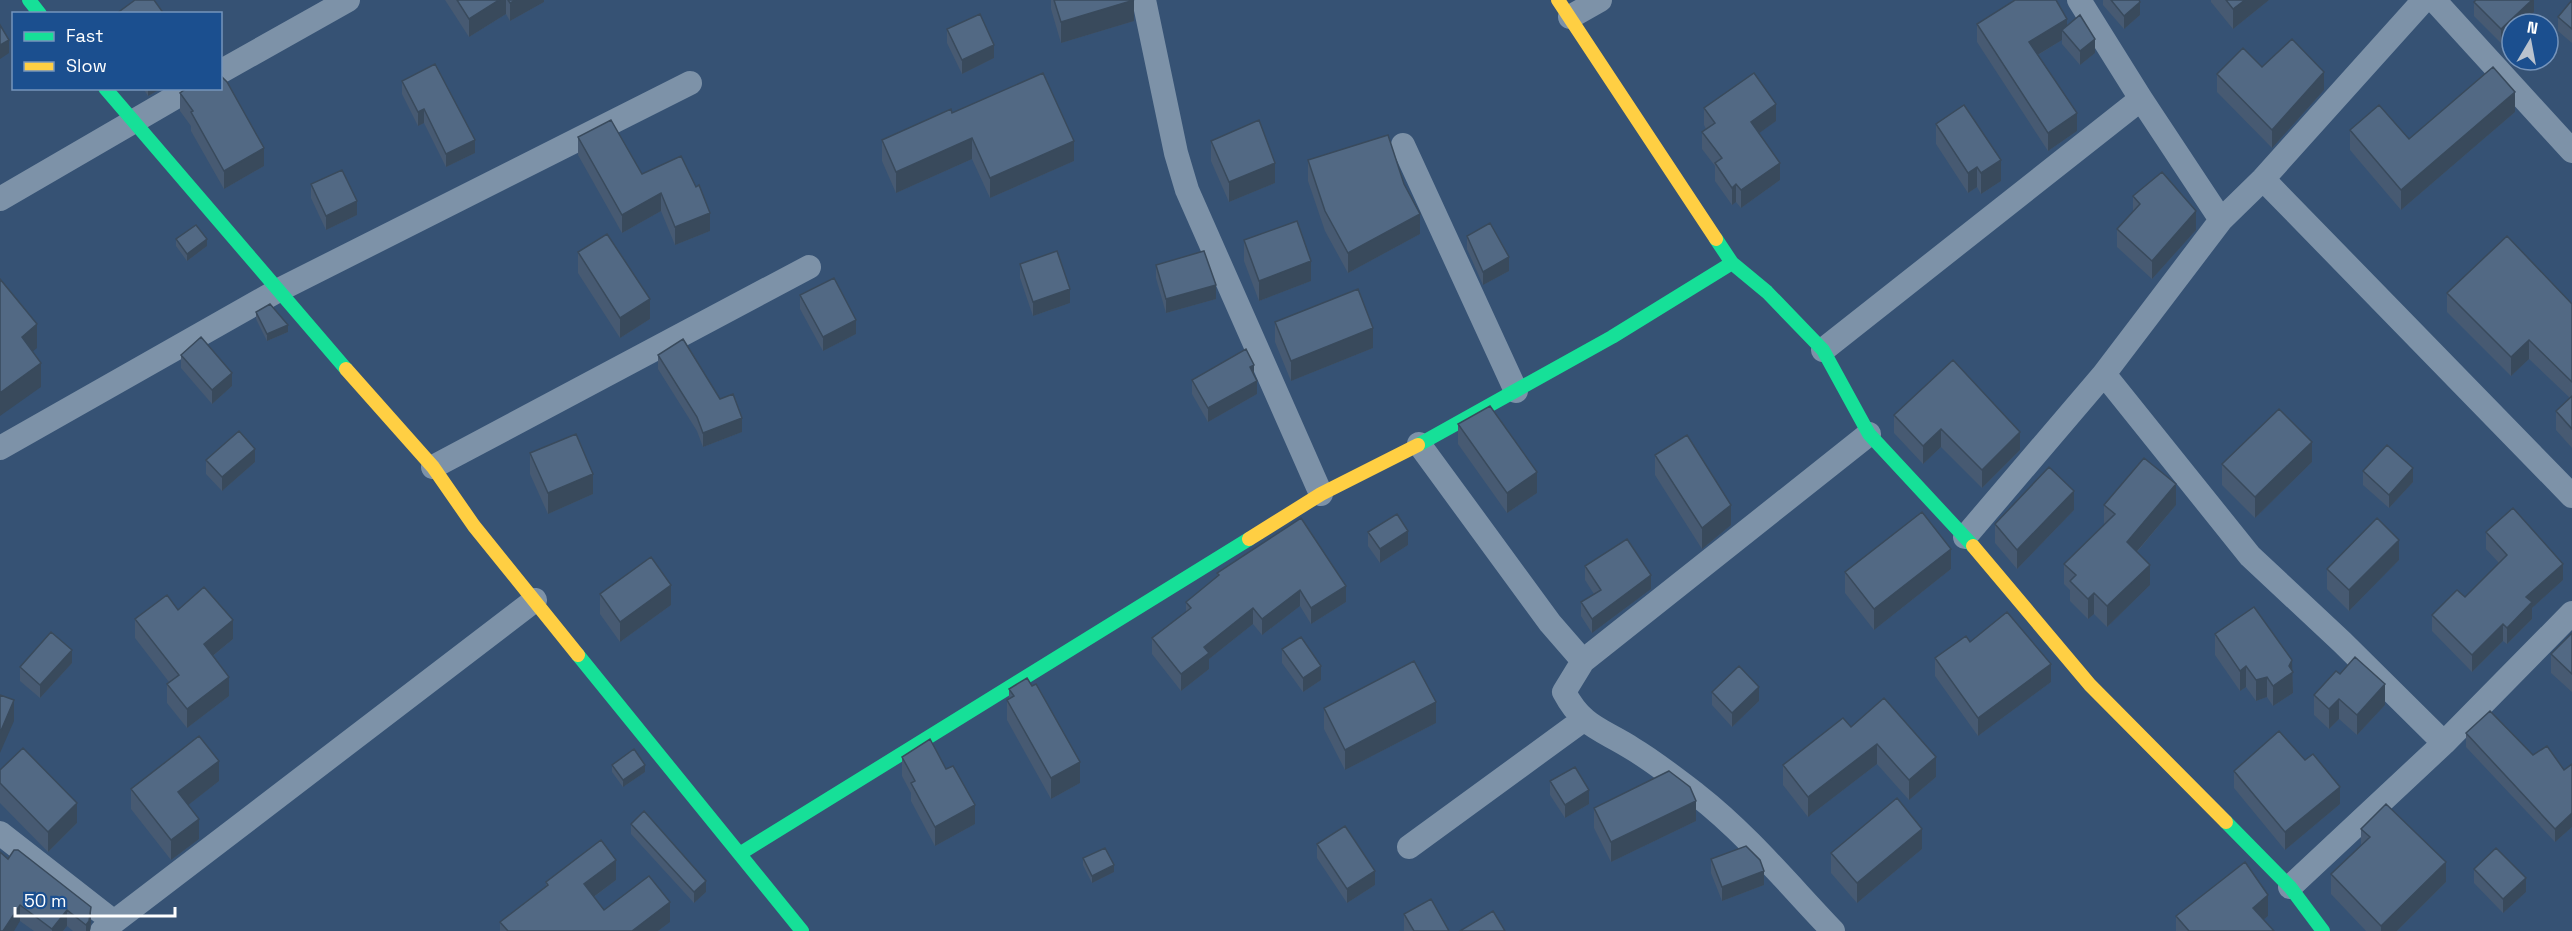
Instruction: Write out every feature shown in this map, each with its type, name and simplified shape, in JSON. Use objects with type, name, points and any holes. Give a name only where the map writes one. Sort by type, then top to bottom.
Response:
[{"type":"street","points":[[29,0],[38,12]]},
{"type":"street","points":[[222,71],[348,0]]},
{"type":"street","points":[[1144,0],[1176,153],[1187,190],[1321,494]]},
{"type":"street","points":[[1600,0],[1564,8],[1732,263],[1767,292],[1822,350],[1869,434],[1965,537],[2090,685],[2290,887],[2323,931]]},
{"type":"street","points":[[2079,0],[2221,220]]},
{"type":"street","points":[[1965,537],[2103,374],[2221,220],[2263,179],[2424,0]]},
{"type":"street","points":[[2434,0],[2572,151]]},
{"type":"street","points":[[0,447],[277,291],[690,83]]},
{"type":"street","points":[[107,90],[277,291],[433,466],[474,526],[802,931]]},
{"type":"street","points":[[0,199],[187,90]]},
{"type":"street","points":[[1822,350],[2141,99]]},
{"type":"street","points":[[1403,145],[1516,391]]},
{"type":"street","points":[[2263,179],[2572,496]]},
{"type":"street","points":[[741,853],[1321,494],[1516,391],[1612,337],[1678,294],[1732,263]]},
{"type":"street","points":[[433,466],[809,267]]},
{"type":"street","points":[[2103,374],[2250,556],[2342,642],[2444,743]]},
{"type":"street","points":[[1833,931],[1760,854],[1698,796],[1635,750],[1583,720],[1564,692],[1583,661],[1869,434]]},
{"type":"street","points":[[1419,444],[1551,623],[1583,661]]},
{"type":"street","points":[[0,833],[108,927],[535,600]]},
{"type":"street","points":[[2290,887],[2444,743],[2572,613]]},
{"type":"street","points":[[1409,847],[1583,720]]},
{"type":"building","points":[[135,0],[154,0],[163,12],[119,12]]},
{"type":"building","points":[[457,0],[499,0],[469,19]]},
{"type":"building","points":[[1054,0],[1134,0],[1061,22]]},
{"type":"building","points":[[2015,0],[2056,0],[2067,19],[2029,42],[2077,113],[2048,133],[1977,24]]},
{"type":"building","points":[[2111,0],[2139,0],[2140,2],[2124,16]]},
{"type":"building","points":[[2226,0],[2245,0],[2233,9]]},
{"type":"building","points":[[2476,0],[2532,0],[2519,12],[2500,12],[2500,28],[2474,2]]},
{"type":"building","points":[[2572,0],[2572,29],[2560,19],[2560,15]]},
{"type":"building","points":[[980,14],[994,45],[962,60],[947,29]]},
{"type":"building","points":[[2080,15],[2095,39],[2080,51],[2062,30]]},
{"type":"building","points":[[0,25],[9,40],[0,45]]},
{"type":"building","points":[[2292,39],[2324,72],[2272,130],[2217,74],[2243,48],[2262,67]]},
{"type":"building","points":[[435,64],[475,140],[446,154],[424,109],[418,112],[402,81]]},
{"type":"building","points":[[2493,67],[2515,92],[2401,190],[2350,130],[2379,105],[2409,139]]},
{"type":"building","points":[[1043,73],[1074,141],[990,178],[972,138],[896,172],[882,140],[951,109],[952,113]]},
{"type":"building","points":[[1754,73],[1776,104],[1751,122],[1780,163],[1741,190],[1736,184],[1732,188],[1715,163],[1722,158],[1702,132],[1715,123],[1704,108]]},
{"type":"building","points":[[222,77],[264,148],[224,171],[191,112],[193,111],[180,93],[184,90],[222,90]]},
{"type":"building","points":[[1964,105],[2001,160],[1981,173],[1977,167],[1968,173],[1936,124]]},
{"type":"building","points":[[611,120],[642,174],[681,156],[696,187],[699,185],[710,213],[675,227],[661,193],[622,215],[578,137]]},
{"type":"building","points":[[1259,120],[1275,163],[1229,182],[1211,141]]},
{"type":"building","points":[[1388,135],[1404,184],[1420,214],[1348,253],[1325,211],[1308,160]]},
{"type":"building","points":[[342,170],[357,201],[326,216],[311,184]]},
{"type":"building","points":[[2162,172],[2196,211],[2152,261],[2117,229],[2140,204],[2133,196]]},
{"type":"building","points":[[1297,221],[1311,261],[1259,281],[1244,240]]},
{"type":"building","points":[[1490,223],[1509,257],[1483,272],[1467,236]]},
{"type":"building","points":[[196,225],[207,239],[187,254],[176,239]]},
{"type":"building","points":[[607,234],[650,299],[620,318],[578,252]]},
{"type":"building","points":[[2507,236],[2572,304],[2572,382],[2529,340],[2511,357],[2447,293]]},
{"type":"building","points":[[1057,251],[1070,289],[1033,302],[1020,264]]},
{"type":"building","points":[[1204,251],[1216,285],[1166,299],[1156,265]]},
{"type":"building","points":[[834,278],[856,320],[823,337],[800,295]]},
{"type":"building","points":[[0,279],[37,324],[22,337],[41,363],[0,393]]},
{"type":"building","points":[[1358,289],[1373,328],[1291,361],[1275,322]]},
{"type":"building","points":[[270,304],[288,325],[267,334],[256,312]]},
{"type":"building","points":[[201,337],[232,373],[212,390],[181,355]]},
{"type":"building","points":[[683,339],[720,399],[733,394],[742,418],[703,433],[697,417],[658,355]]},
{"type":"building","points":[[1246,349],[1254,365],[1250,367],[1257,381],[1208,408],[1192,380]]},
{"type":"building","points":[[1953,360],[2020,432],[1982,470],[1941,429],[1923,446],[1894,415]]},
{"type":"building","points":[[2572,396],[2572,429],[2556,411]]},
{"type":"building","points":[[1490,406],[1537,472],[1507,493],[1458,424]]},
{"type":"building","points":[[2279,409],[2312,442],[2255,497],[2222,464]]},
{"type":"building","points":[[239,431],[255,449],[222,477],[206,460]]},
{"type":"building","points":[[576,434],[593,474],[548,493],[530,453]]},
{"type":"building","points":[[1687,435],[1731,505],[1702,528],[1655,455]]},
{"type":"building","points":[[2387,445],[2413,468],[2389,495],[2363,471]]},
{"type":"building","points":[[2144,458],[2176,484],[2127,542],[2150,565],[2107,606],[2094,593],[2088,599],[2070,581],[2076,575],[2064,564],[2115,514],[2104,505]]},
{"type":"building","points":[[2049,467],[2074,491],[2017,550],[1995,524]]},
{"type":"building","points":[[2513,508],[2563,564],[2526,597],[2532,602],[2507,628],[2503,624],[2472,655],[2432,615],[2457,590],[2465,597],[2507,555],[2486,532]]},
{"type":"building","points":[[1922,512],[1951,549],[1874,609],[1845,572]]},
{"type":"building","points":[[1397,514],[1408,531],[1380,549],[1368,532]]},
{"type":"building","points":[[1301,518],[1346,586],[1311,608],[1300,590],[1262,619],[1253,608],[1204,647],[1209,653],[1181,674],[1152,638],[1191,608],[1186,602],[1219,575],[1217,573]]},
{"type":"building","points":[[2377,518],[2399,540],[2349,590],[2327,569]]},
{"type":"building","points":[[1627,539],[1651,575],[1592,619],[1581,602],[1601,590],[1585,566]]},
{"type":"building","points":[[651,557],[671,585],[620,622],[600,594]]},
{"type":"building","points":[[204,587],[233,620],[204,644],[229,677],[187,709],[167,684],[179,675],[135,619],[167,595],[178,610]]},
{"type":"building","points":[[2254,607],[2292,660],[2289,666],[2293,672],[2273,686],[2267,677],[2256,680],[2246,666],[2240,671],[2215,634]]},
{"type":"building","points":[[2007,612],[2051,664],[1978,718],[1935,658],[1966,636],[1970,642]]},
{"type":"building","points":[[51,632],[72,650],[40,685],[20,667]]},
{"type":"building","points":[[2572,633],[2572,674],[2551,654]]},
{"type":"building","points":[[1301,637],[1321,666],[1303,678],[1282,649]]},
{"type":"building","points":[[2355,657],[2385,684],[2357,715],[2339,699],[2329,709],[2314,695],[2336,671],[2340,674]]},
{"type":"building","points":[[1414,661],[1436,702],[1345,750],[1324,708]]},
{"type":"building","points":[[1739,666],[1759,687],[1732,713],[1712,692]]},
{"type":"building","points":[[1027,678],[1032,686],[1036,684],[1080,762],[1051,778],[1007,700],[1014,696],[1009,689]]},
{"type":"building","points":[[0,695],[14,700],[0,733]]},
{"type":"building","points":[[1884,698],[1936,757],[1909,780],[1877,744],[1808,797],[1783,765],[1843,718],[1851,727]]},
{"type":"building","points":[[2490,711],[2533,755],[2547,746],[2564,770],[2572,764],[2572,813],[2555,829],[2466,733]]},
{"type":"building","points":[[2279,731],[2305,760],[2313,754],[2340,787],[2285,832],[2234,771]]},
{"type":"building","points":[[199,736],[219,761],[178,792],[199,819],[171,840],[131,789]]},
{"type":"building","points":[[930,739],[946,769],[953,766],[975,805],[935,827],[911,783],[915,781],[902,757]]},
{"type":"building","points":[[23,748],[77,803],[48,832],[0,783],[0,770]]},
{"type":"building","points":[[634,749],[645,765],[623,780],[612,765]]},
{"type":"building","points":[[1575,767],[1589,790],[1565,805],[1550,781]]},
{"type":"building","points":[[1669,771],[1690,787],[1696,801],[1611,842],[1594,808]]},
{"type":"building","points":[[1897,798],[1922,829],[1857,883],[1831,853]]},
{"type":"building","points":[[2386,804],[2446,862],[2381,926],[2331,874],[2370,837],[2361,829]]},
{"type":"building","points":[[644,811],[706,881],[694,892],[631,824]]},
{"type":"building","points":[[1345,826],[1375,871],[1347,889],[1317,844]]},
{"type":"building","points":[[601,840],[616,860],[584,884],[604,910],[649,876],[670,902],[632,931],[508,931],[500,922],[548,885],[546,882]]},
{"type":"building","points":[[1746,846],[1760,860],[1764,871],[1722,887],[1711,859]]},
{"type":"building","points":[[1105,848],[1114,865],[1092,876],[1083,858]]},
{"type":"building","points":[[2496,848],[2526,878],[2503,899],[2474,869]]},
{"type":"building","points":[[14,850],[18,850],[91,907],[89,921],[86,925],[67,910],[52,929],[20,905],[3,931],[0,931],[0,852],[8,859]]},
{"type":"building","points":[[2245,862],[2268,895],[2253,908],[2274,931],[2189,931],[2176,916]]},
{"type":"building","points":[[1431,899],[1449,931],[1414,931],[1404,914]]},
{"type":"building","points":[[1493,911],[1505,931],[1460,931]]},
{"type":"traffic: fast","points":[[29,0],[38,12]]},
{"type":"traffic: fast","points":[[107,90],[346,369]]},
{"type":"traffic: fast","points":[[1716,239],[1732,263],[1767,292],[1823,350],[1869,434],[1973,546]]},
{"type":"traffic: fast","points":[[1418,445],[1612,337],[1732,263]]},
{"type":"traffic: fast","points":[[741,853],[1249,539]]},
{"type":"traffic: fast","points":[[578,655],[802,931]]},
{"type":"traffic: fast","points":[[2226,822],[2290,887],[2323,931]]},
{"type":"traffic: slow","points":[[1558,0],[1716,239]]},
{"type":"traffic: slow","points":[[346,369],[433,467],[474,526],[578,655]]},
{"type":"traffic: slow","points":[[1249,539],[1321,494],[1418,445]]},
{"type":"traffic: slow","points":[[1973,546],[2090,685],[2226,822]]}]
